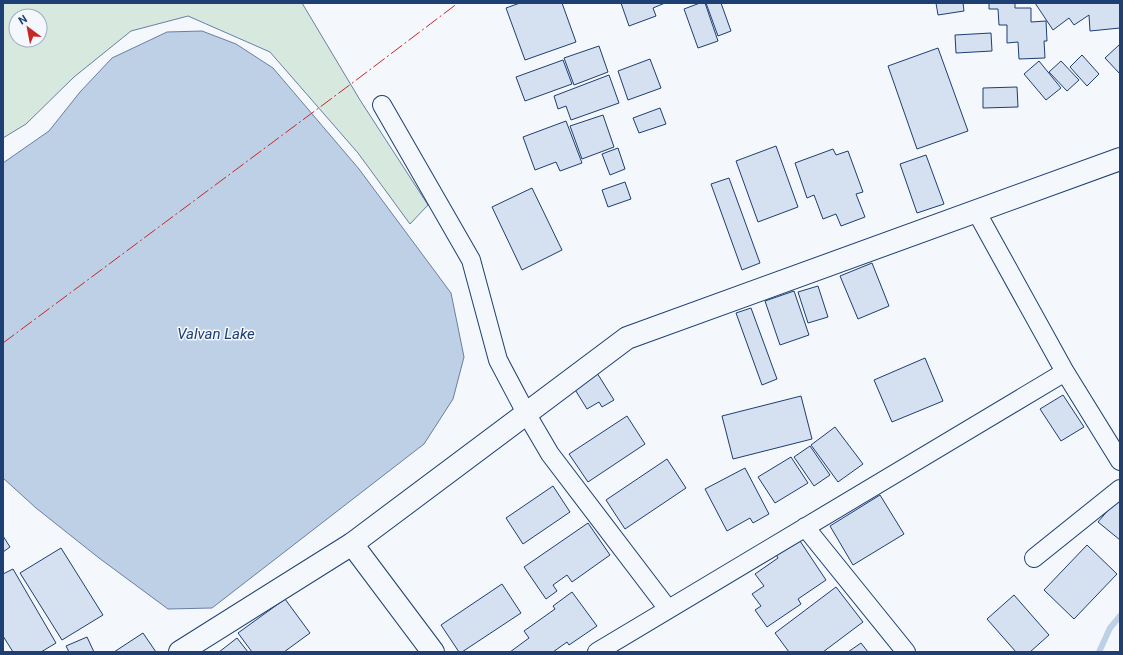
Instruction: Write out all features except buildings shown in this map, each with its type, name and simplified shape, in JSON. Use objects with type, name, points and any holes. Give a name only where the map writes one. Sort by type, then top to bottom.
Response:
[{"type":"main road","points":[[180,652],[352,544],[627,338],[1120,159]]},
{"type":"main road","points":[[352,544],[433,652]]},
{"type":"street","points":[[382,105],[471,260],[498,360],[526,413],[550,454],[668,609]]},
{"type":"street","points":[[976,212],[1065,372],[1120,460]]},
{"type":"street","points":[[597,652],[1065,372]]},
{"type":"street","points":[[1034,558],[1120,489]]},
{"type":"street","points":[[805,527],[906,652]]},
{"type":"shaded area","points":[[3,3],[302,3],[360,100],[428,205],[410,224],[358,153],[270,52],[188,16],[131,31],[74,77],[26,124],[3,138]]},
{"type":"water","name":"Valvan Lake","points":[[202,31],[236,44],[273,68],[359,169],[451,293],[464,357],[453,399],[424,444],[212,608],[168,609],[99,558],[36,508],[3,478],[3,163],[49,131],[80,92],[112,58],[167,32]]},
{"type":"waterway","points":[[1099,652],[1110,628],[1120,616]]},
{"type":"power","points":[[3,343],[458,3]]}]
